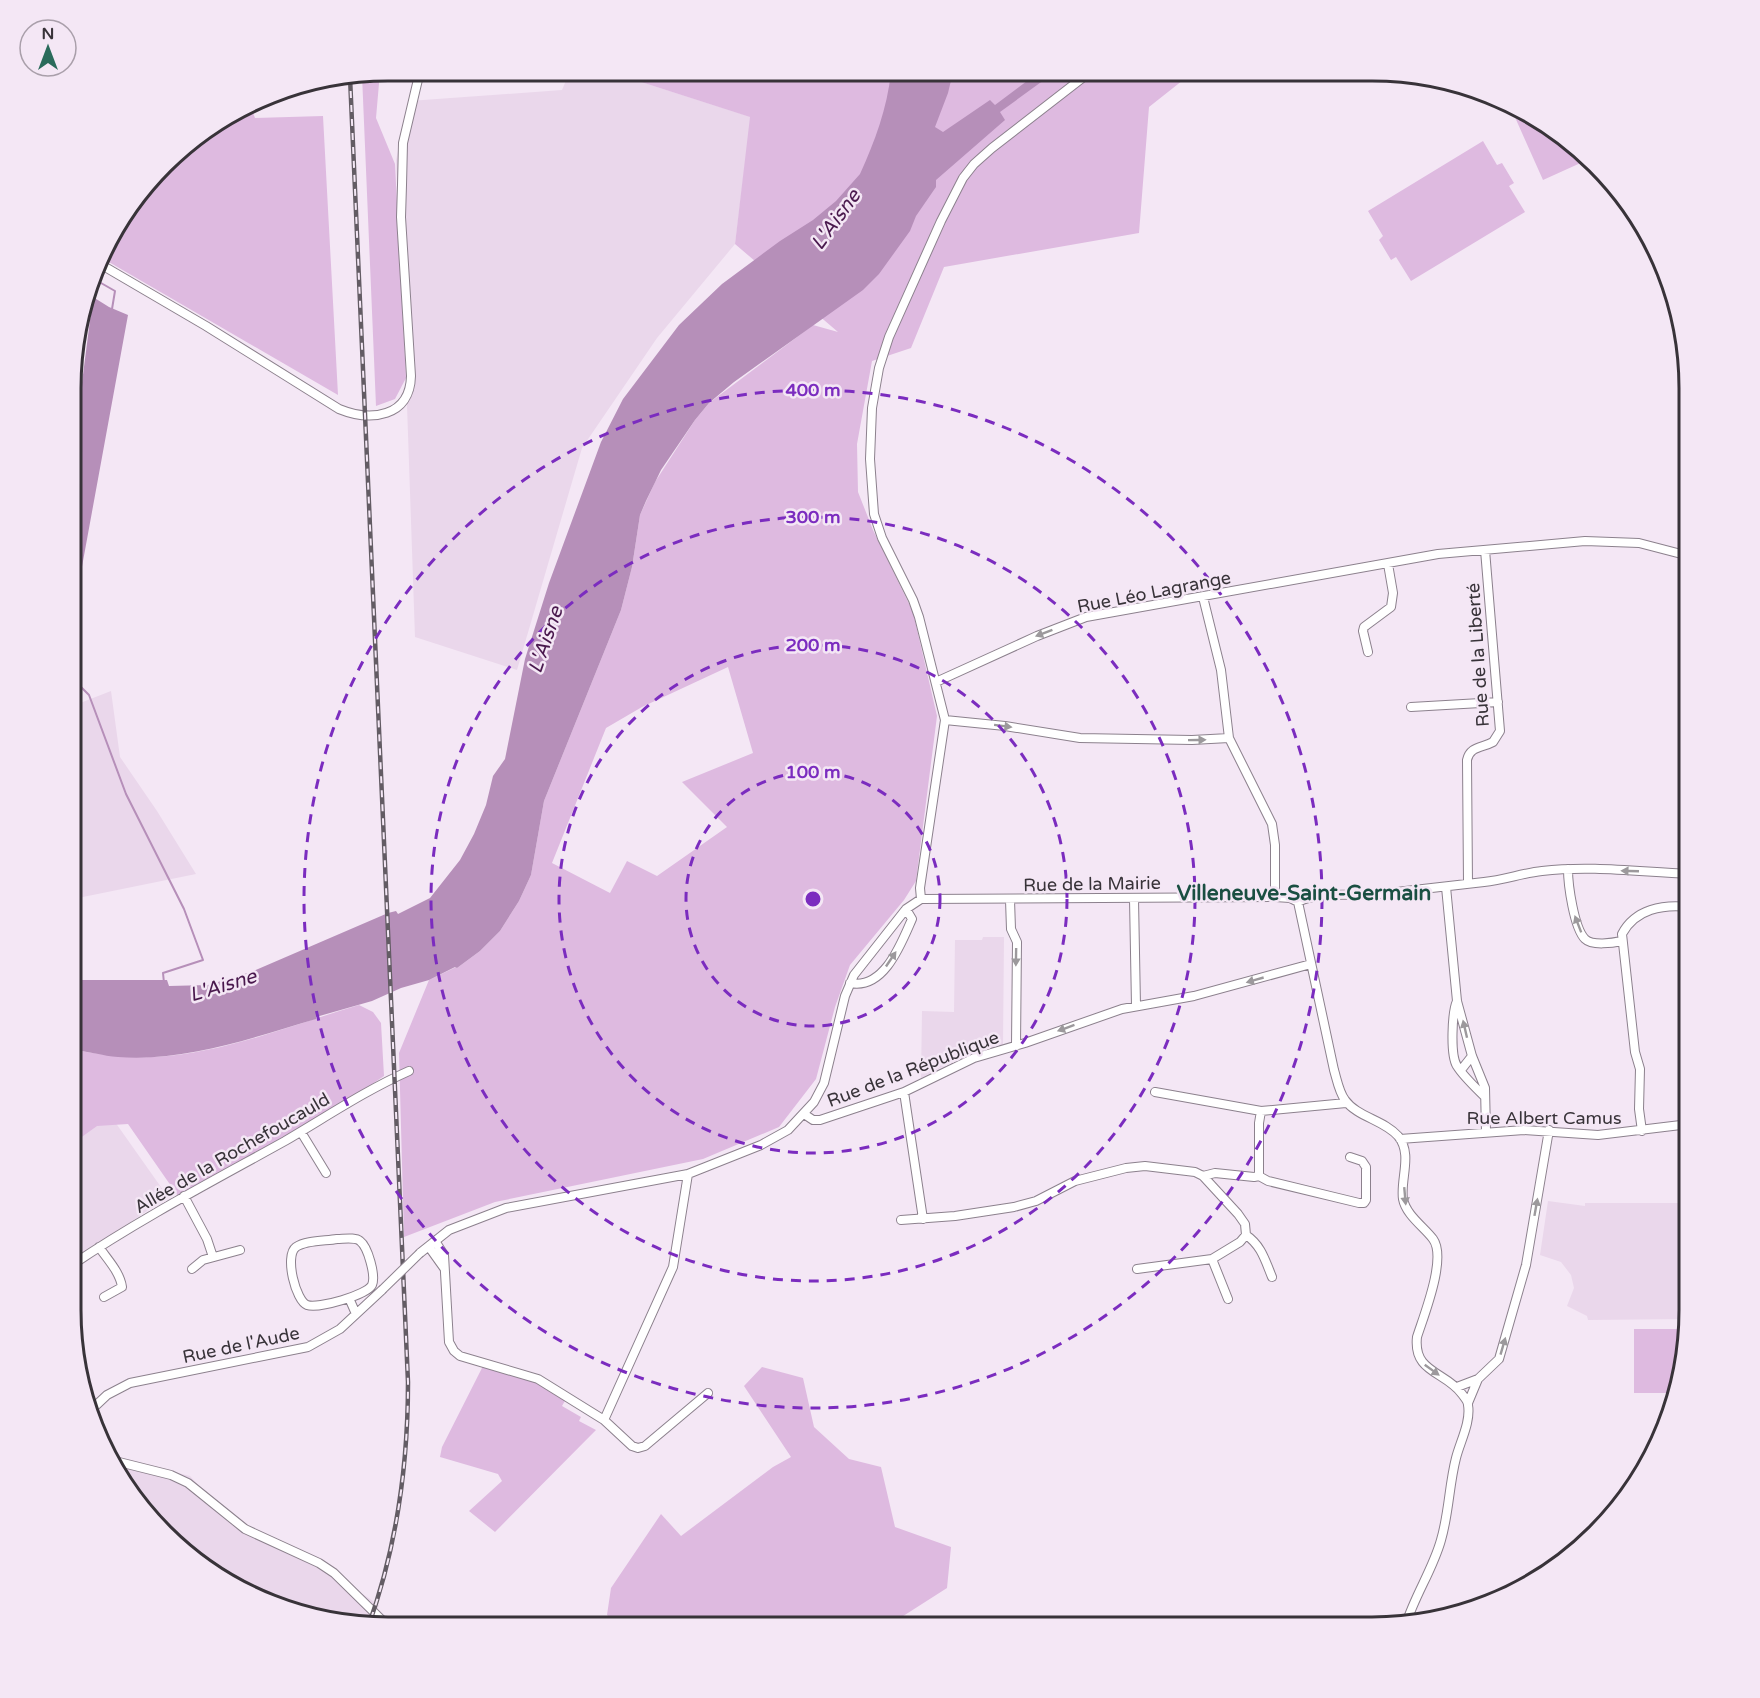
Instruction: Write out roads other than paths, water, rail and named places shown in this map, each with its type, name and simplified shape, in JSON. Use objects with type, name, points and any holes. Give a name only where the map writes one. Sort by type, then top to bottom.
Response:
[{"type":"street","points":[[106,267],[206,326],[339,409],[356,415],[371,415],[398,407],[408,397],[410,384],[402,217],[403,142],[418,81]]},
{"type":"street","points":[[921,899],[920,888],[945,720],[913,600],[882,538],[874,514],[870,459],[872,408],[879,368],[888,337],[963,178],[974,164],[992,148],[1078,81]]},
{"type":"street","name":"Rue Léo Lagrange","points":[[936,682],[1037,636],[1086,617],[1438,554],[1585,541],[1639,543],[1679,553]]},
{"type":"street","name":"Rue de la Liberté","points":[[1468,883],[1468,754],[1473,748],[1485,746],[1498,737],[1500,731],[1485,550]]},
{"type":"street","points":[[1368,652],[1364,627],[1387,611],[1393,601],[1388,564]]},
{"type":"street","points":[[1203,597],[1221,670],[1229,738],[1272,824],[1275,845],[1275,897]]},
{"type":"street","points":[[1411,707],[1498,702]]},
{"type":"street","points":[[945,720],[1005,726],[1080,738],[1192,740],[1229,738]]},
{"type":"street","points":[[1568,869],[1573,912],[1583,937],[1591,942],[1622,941]]},
{"type":"street","points":[[1468,1403],[1457,1387],[1425,1366],[1419,1358],[1416,1348],[1438,1257],[1435,1241],[1407,1209],[1403,1199],[1406,1154],[1400,1139],[1385,1126],[1346,1102],[1341,1094],[1298,902],[1313,896],[1365,896],[1484,882],[1540,871],[1568,869],[1679,874]]},
{"type":"street","points":[[1446,887],[1457,1000],[1472,1056],[1485,1088],[1486,1132]]},
{"type":"street","name":"Rue de la Mairie","points":[[921,899],[1275,897],[1290,898],[1298,902]]},
{"type":"street","points":[[1134,898],[1136,1006]]},
{"type":"street","name":"Rue de l'Aude","points":[[96,1406],[107,1395],[130,1383],[308,1347],[340,1329],[420,1253],[449,1230],[506,1208],[688,1174],[761,1145],[788,1130],[814,1101],[824,1083],[850,983],[862,964],[921,899]]},
{"type":"street","points":[[1010,900],[1011,929],[1017,942],[1016,1046]]},
{"type":"street","points":[[1642,1131],[1639,1109],[1640,1069],[1635,1052],[1622,934],[1625,928],[1647,911],[1667,905],[1679,906]]},
{"type":"street","points":[[850,983],[859,985],[882,972],[894,956],[912,919],[908,911]]},
{"type":"street","name":"Rue de la République","points":[[804,1114],[813,1120],[820,1120],[904,1092],[974,1058],[1016,1046],[1122,1009],[1194,996],[1311,964]]},
{"type":"street","points":[[1457,1000],[1453,1009],[1452,1027],[1455,1061],[1485,1097]]},
{"type":"street","points":[[1461,1070],[1472,1056]]},
{"type":"street","name":"Allée de la Rochefoucauld","points":[[81,1259],[184,1196],[301,1132],[377,1086],[409,1071]]},
{"type":"street","points":[[904,1092],[923,1219]]},
{"type":"street","points":[[1155,1092],[1261,1111],[1346,1102]]},
{"type":"street","points":[[1259,1176],[1261,1111]]},
{"type":"street","name":"Rue Albert Camus","points":[[1400,1139],[1486,1132],[1549,1130],[1598,1135],[1679,1125]]},
{"type":"street","points":[[1457,1387],[1478,1379],[1499,1359],[1526,1265],[1549,1130]]},
{"type":"street","points":[[301,1132],[326,1173]]},
{"type":"street","points":[[1203,1176],[1215,1173],[1259,1176],[1268,1181],[1364,1203],[1366,1200],[1366,1167],[1362,1161],[1350,1157]]},
{"type":"street","points":[[901,1220],[1014,1207],[1036,1201],[1075,1181],[1126,1168],[1145,1166],[1195,1172],[1203,1176],[1239,1214],[1245,1224],[1246,1235],[1240,1242],[1212,1259],[1137,1269]]},
{"type":"street","points":[[604,1420],[657,1306],[675,1260],[688,1174]]},
{"type":"street","points":[[184,1196],[207,1239],[213,1257]]},
{"type":"street","points":[[1246,1235],[1261,1249],[1272,1276]]},
{"type":"street","points":[[337,1239],[355,1239],[361,1242],[373,1269],[373,1284],[370,1288],[349,1298],[317,1306],[308,1306],[302,1301],[290,1266],[290,1256],[294,1249],[300,1244],[337,1239]]},
{"type":"street","points":[[432,1244],[444,1255],[448,1338],[454,1351],[465,1359],[513,1370],[538,1379],[604,1420],[632,1446],[642,1448],[708,1392]]},
{"type":"street","points":[[99,1247],[115,1270],[122,1287],[104,1297]]},
{"type":"street","points":[[192,1269],[203,1260],[240,1250]]},
{"type":"street","points":[[1212,1259],[1228,1299]]},
{"type":"street","points":[[349,1298],[356,1314]]},
{"type":"street","points":[[1409,1614],[1441,1539],[1455,1460],[1468,1416],[1468,1403],[1478,1379]]},
{"type":"street","points":[[122,1463],[162,1472],[188,1483],[245,1529],[319,1563],[334,1573],[379,1617]]},
{"type":"water","name":"L'Aisne","points":[[890,81],[951,81],[935,127],[943,132],[990,100],[995,105],[1027,81],[1043,81],[1000,112],[1005,120],[936,180],[936,187],[916,216],[910,231],[879,274],[863,290],[734,382],[709,403],[661,470],[640,515],[632,567],[621,610],[544,801],[531,875],[519,901],[500,931],[480,951],[457,968],[429,980],[401,988],[372,1001],[243,1041],[193,1052],[143,1058],[81,1051],[81,980],[167,980],[169,986],[208,985],[251,972],[388,913],[396,911],[398,914],[430,898],[460,860],[486,805],[493,776],[505,759],[525,659],[549,583],[601,442],[623,399],[679,325],[722,284],[780,241],[813,220],[836,201],[860,174],[880,124]]},
{"type":"water","points":[[94,298],[128,315],[81,572],[81,390]]},
{"type":"waterway","points":[[100,282],[115,291],[112,309]]},
{"type":"waterway","points":[[81,687],[89,695],[126,794],[184,909],[203,960],[163,973],[164,983]]},
{"type":"railway","points":[[350,84],[408,1382],[406,1444],[399,1506],[386,1567],[372,1616]]},
{"type":"district","name":"Villeneuve-Saint-Germain","points":[[1304,893]]}]
